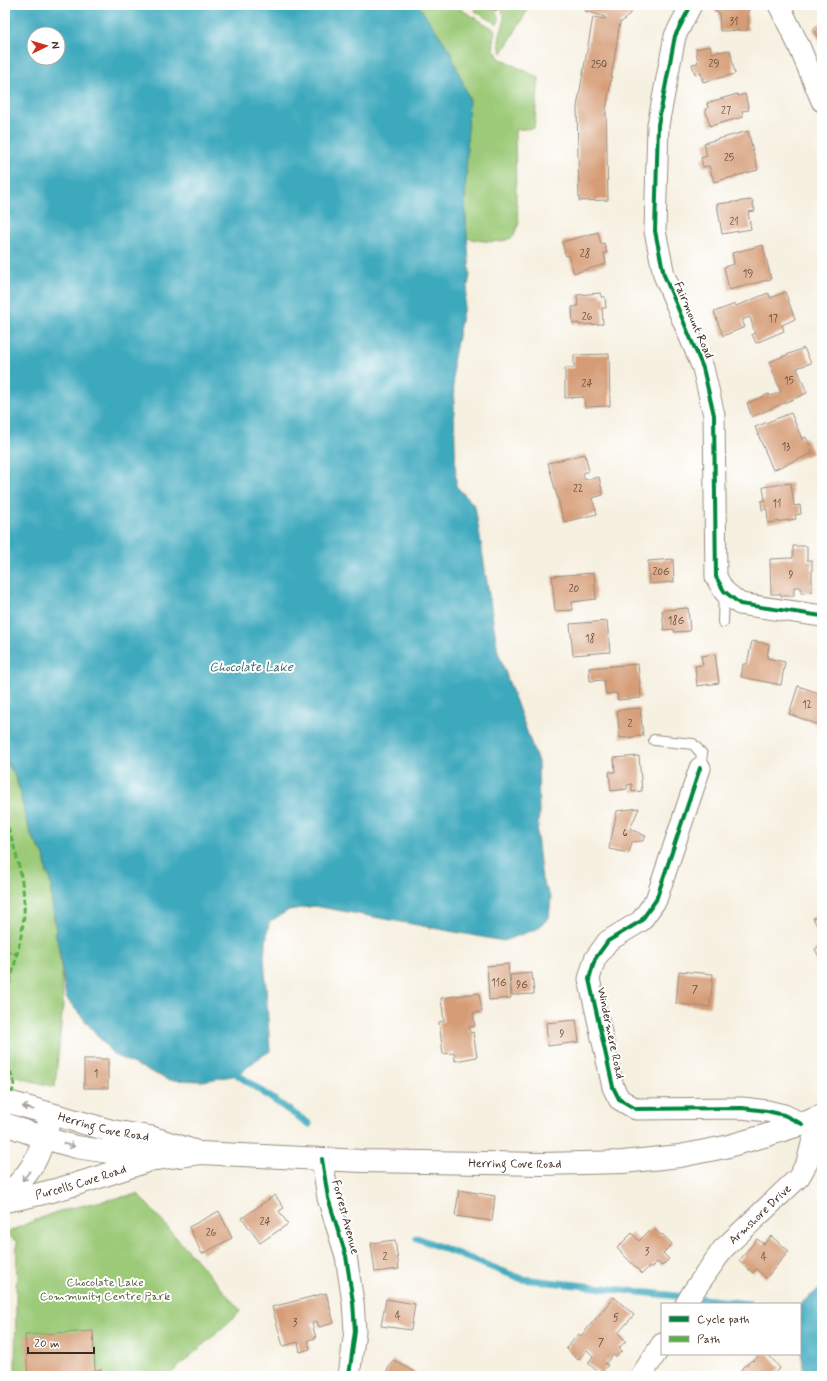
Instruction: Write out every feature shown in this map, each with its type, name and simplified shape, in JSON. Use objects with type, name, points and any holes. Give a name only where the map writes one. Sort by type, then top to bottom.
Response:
[{"type":"main road","name":"Herring Cove Road","points":[[5,1101],[112,1131],[150,1137],[201,1153]]},
{"type":"main road","name":"Purcells Cove Road","points":[[5,1196],[28,1173],[37,1159],[50,1114]]},
{"type":"main road","name":"Herring Cove Road","points":[[5,1124],[44,1138],[76,1147],[155,1159],[201,1153],[468,1164],[542,1164],[623,1162],[680,1156],[725,1147],[764,1136],[814,1119]]},
{"type":"main road","name":"Purcells Cove Road","points":[[5,1202],[26,1198],[155,1159]]},
{"type":"street","name":"Fairmount Road","points":[[691,5],[675,36],[658,125],[655,231],[664,276],[703,368],[714,415],[716,577],[724,591],[740,604],[822,616]]},
{"type":"street","points":[[779,5],[799,46],[822,101]]},
{"type":"street","name":"Windermere Road","points":[[700,768],[656,900],[641,921],[608,941],[595,959],[589,979],[613,1087],[619,1099],[636,1109],[742,1108],[767,1110],[784,1115],[814,1119]]},
{"type":"street","name":"Armshore Drive","points":[[690,1298],[723,1249],[799,1177],[807,1163],[814,1119]]},
{"type":"street","name":"Forrest Avenue","points":[[322,1159],[328,1198],[346,1256],[353,1302],[355,1331],[349,1376]]},
{"type":"street","points":[[641,1376],[661,1346]]},
{"type":"lane","points":[[722,622],[724,591]]},
{"type":"lane","name":"Windermere Road","points":[[654,740],[693,744],[702,754],[700,768]]},
{"type":"green space","points":[[418,5],[453,5],[494,29],[494,49],[499,58],[539,78],[534,128],[515,130],[516,202],[519,223],[513,237],[496,242],[467,238],[465,206]]},
{"type":"green space","points":[[478,5],[484,5],[496,12],[499,18],[497,24],[475,11]]},
{"type":"green space","points":[[502,5],[524,5],[529,8],[502,53],[499,40],[504,19],[500,7]]},
{"type":"green space","points":[[5,760],[14,774],[21,793],[22,803],[32,837],[44,855],[47,873],[50,878],[56,930],[55,936],[58,941],[62,974],[63,1004],[55,1087],[5,1074]]},
{"type":"green space","name":"Chocolate Lake Community Centre Park","points":[[138,1194],[241,1311],[168,1376],[15,1376],[17,1242],[6,1233],[39,1218],[60,1211]]},
{"type":"water","name":"Chocolate Lake","points":[[5,5],[418,5],[449,49],[469,98],[465,206],[470,275],[453,362],[456,486],[475,506],[498,652],[538,762],[539,814],[537,836],[542,880],[551,898],[549,918],[537,929],[503,941],[315,906],[289,910],[269,922],[264,956],[270,1051],[238,1075],[203,1081],[169,1080],[114,1055],[66,998],[58,941],[55,936],[56,930],[50,878],[47,873],[44,855],[32,837],[26,820],[21,793],[14,774],[5,760]]},
{"type":"water","points":[[822,1287],[822,1376],[805,1376],[801,1352],[801,1303]]},
{"type":"building","points":[[486,5],[500,5],[496,11]]},
{"type":"building","points":[[588,5],[638,5],[622,22],[620,22],[606,111],[608,200],[579,201],[577,107],[593,17],[605,19],[605,17],[585,11]]},
{"type":"building","points":[[715,5],[748,5],[748,30],[720,31],[719,12],[715,12]]},
{"type":"building","points":[[822,24],[822,45],[813,29]]},
{"type":"building","points":[[710,46],[712,53],[730,50],[735,74],[703,82],[701,73],[695,74],[692,64],[698,63],[696,49]]},
{"type":"building","points":[[737,94],[738,96],[745,94],[749,110],[742,111],[743,117],[710,126],[705,109],[708,108],[707,103]]},
{"type":"building","points":[[748,131],[758,170],[714,182],[709,166],[703,167],[701,158],[707,156],[704,143]]},
{"type":"building","points":[[752,200],[755,211],[748,212],[751,229],[722,234],[717,204]]},
{"type":"building","points":[[598,232],[601,244],[604,243],[607,253],[604,253],[606,264],[574,273],[568,255],[566,256],[562,242]]},
{"type":"building","points":[[763,245],[771,279],[729,290],[724,267],[734,264],[732,253]]},
{"type":"building","points":[[785,292],[795,319],[782,325],[784,331],[756,343],[752,334],[755,333],[750,317],[742,320],[745,327],[723,336],[714,312],[735,304],[736,306],[768,293],[771,298]]},
{"type":"building","points":[[601,293],[601,297],[605,297],[606,308],[602,308],[603,324],[573,324],[572,307],[578,306],[577,295]]},
{"type":"building","points":[[804,348],[811,363],[797,368],[807,393],[752,417],[747,403],[769,394],[770,396],[781,392],[769,362]]},
{"type":"building","points":[[609,354],[610,406],[585,407],[584,397],[565,398],[565,368],[574,368],[574,355]]},
{"type":"building","points":[[791,413],[802,439],[806,437],[813,453],[773,470],[755,427]]},
{"type":"building","points":[[585,454],[589,471],[583,473],[585,480],[599,477],[603,495],[592,498],[597,514],[564,522],[548,463]]},
{"type":"building","points":[[791,483],[794,506],[800,505],[801,514],[795,515],[796,519],[768,523],[767,509],[762,510],[761,501],[765,500],[763,487]]},
{"type":"building","points":[[793,546],[807,546],[807,560],[812,560],[812,592],[801,593],[801,587],[794,587],[794,596],[771,594],[770,559],[793,558]]},
{"type":"building","points":[[673,559],[674,582],[649,584],[648,561]]},
{"type":"building","points":[[594,573],[596,599],[572,602],[573,610],[555,611],[552,576]]},
{"type":"building","points":[[688,608],[690,631],[674,632],[674,629],[664,630],[662,610]]},
{"type":"building","points":[[607,621],[610,652],[573,655],[570,624]]},
{"type":"building","points":[[752,641],[769,644],[767,658],[785,662],[781,685],[741,677],[743,664],[747,664]]},
{"type":"building","points":[[715,654],[719,683],[697,686],[695,666],[703,665],[701,656]]},
{"type":"building","points":[[638,664],[641,698],[618,700],[617,693],[606,694],[604,680],[590,681],[589,668]]},
{"type":"building","points":[[798,686],[822,694],[822,726],[789,714]]},
{"type":"building","points":[[640,708],[643,736],[620,738],[617,710]]},
{"type":"building","points":[[639,756],[642,791],[632,792],[632,784],[627,785],[627,789],[611,791],[609,772],[615,772],[614,758]]},
{"type":"building","points":[[639,808],[630,829],[646,836],[643,841],[632,842],[629,853],[609,849],[617,811]]},
{"type":"building","points":[[822,913],[822,935],[813,918]]},
{"type":"building","points":[[822,945],[822,963],[815,949]]},
{"type":"building","points":[[508,964],[511,998],[489,1000],[487,966]]},
{"type":"building","points":[[679,971],[713,974],[710,1007],[676,1004]]},
{"type":"building","points":[[532,973],[534,994],[512,995],[510,975]]},
{"type":"building","points":[[479,993],[482,1012],[473,1013],[475,1026],[469,1027],[470,1033],[473,1032],[477,1057],[455,1061],[454,1053],[443,1054],[439,1022],[444,1021],[441,998]]},
{"type":"building","points":[[576,1020],[579,1042],[548,1046],[546,1023]]},
{"type":"building","points":[[84,1059],[108,1059],[108,1088],[84,1088]]},
{"type":"building","points":[[459,1190],[495,1196],[492,1221],[455,1216]]},
{"type":"building","points":[[275,1195],[284,1208],[279,1211],[288,1224],[260,1243],[242,1218]]},
{"type":"building","points":[[219,1211],[232,1238],[202,1254],[189,1227]]},
{"type":"building","points":[[653,1227],[672,1244],[663,1253],[669,1259],[662,1266],[657,1262],[642,1274],[617,1248],[632,1233],[639,1241]]},
{"type":"building","points":[[771,1236],[789,1251],[766,1278],[756,1269],[753,1273],[739,1261],[757,1239],[764,1244]]},
{"type":"building","points":[[395,1240],[399,1269],[375,1272],[371,1243]]},
{"type":"building","points":[[326,1293],[334,1323],[319,1327],[317,1321],[312,1323],[316,1338],[308,1340],[310,1349],[300,1352],[298,1342],[283,1346],[272,1307]]},
{"type":"building","points":[[614,1297],[634,1315],[618,1333],[626,1341],[619,1348],[622,1351],[616,1357],[613,1355],[605,1364],[608,1365],[600,1374],[588,1363],[593,1356],[587,1350],[578,1360],[566,1348],[579,1334],[581,1336]]},
{"type":"building","points":[[386,1299],[415,1304],[411,1330],[381,1326]]},
{"type":"building","points":[[93,1331],[95,1370],[101,1369],[101,1376],[28,1376],[25,1335]]},
{"type":"building","points":[[760,1355],[769,1355],[780,1368],[771,1376],[734,1376],[752,1360],[753,1361]]},
{"type":"building","points":[[393,1360],[416,1373],[414,1376],[384,1376]]},
{"type":"waterway","points":[[238,1075],[309,1124]]},
{"type":"waterway","points":[[417,1238],[522,1279],[740,1303]]},
{"type":"marked path","points":[[5,819],[20,871],[24,898],[23,924],[5,1002]]},
{"type":"marked path","points":[[5,951],[17,954]]},
{"type":"marked path","points":[[5,1054],[14,1083],[12,1093]]},
{"type":"cycle path","points":[[691,5],[675,36],[658,125],[655,231],[664,275],[703,368],[714,415],[716,577],[724,591],[740,604],[822,616]]},
{"type":"cycle path","points":[[700,768],[656,900],[641,921],[608,941],[595,959],[589,979],[613,1087],[619,1099],[636,1109],[742,1108],[784,1115],[802,1124]]},
{"type":"cycle path","points":[[322,1159],[328,1198],[346,1256],[353,1302],[355,1331],[349,1376]]}]
